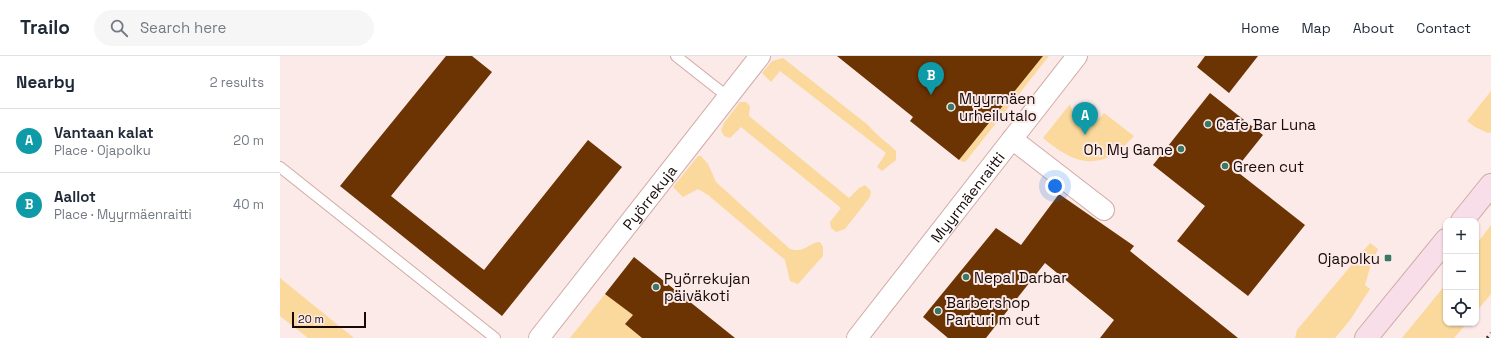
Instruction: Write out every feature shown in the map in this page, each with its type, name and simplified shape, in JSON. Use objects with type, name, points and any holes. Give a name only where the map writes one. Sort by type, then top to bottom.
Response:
[{"type":"street","name":"Pyörrekuja","points":[[539,338],[760,56]]},
{"type":"street","name":"Myyrmäenraitti","points":[[857,338],[1077,56]]},
{"type":"street","points":[[1012,140],[1104,210]]},
{"type":"street","points":[[1464,218],[1491,185]]},
{"type":"street","points":[[1366,338],[1443,244]]},
{"type":"lane","points":[[676,56],[728,97]]},
{"type":"lane","points":[[280,167],[495,338]]},
{"type":"shaded area","points":[[1043,56],[1049,56],[966,161],[964,162],[959,160]]},
{"type":"shaded area","points":[[783,58],[868,125],[896,151],[896,160],[882,171],[877,167],[886,153],[780,71],[771,82],[762,73],[772,61]]},
{"type":"shaded area","points":[[1491,91],[1491,132],[1488,133],[1475,127],[1467,121]]},
{"type":"shaded area","points":[[740,102],[746,102],[750,106],[749,116],[849,198],[859,188],[865,185],[871,191],[870,197],[845,229],[836,232],[831,228],[830,222],[841,208],[741,127],[730,138],[724,136],[721,130],[724,123]]},
{"type":"shaded area","points":[[1070,104],[1075,116],[1085,123],[1094,122],[1104,113],[1134,136],[1119,151],[1103,159],[1084,161],[1067,155],[1043,138]]},
{"type":"shaded area","points":[[698,156],[701,156],[708,164],[716,182],[790,249],[800,250],[820,242],[823,247],[823,256],[798,284],[790,281],[785,260],[708,195],[698,189],[683,197],[673,187]]},
{"type":"shaded area","points":[[1491,225],[1491,294],[1479,308],[1479,254],[1479,241]]},
{"type":"shaded area","points":[[1370,243],[1378,249],[1371,264],[1365,285],[1370,289],[1350,320],[1335,338],[1295,338],[1297,330]]},
{"type":"shaded area","points":[[280,278],[354,338],[308,338],[280,316]]},
{"type":"shaded area","points":[[1443,288],[1443,326],[1464,326],[1454,338],[1402,338]]},
{"type":"shaded area","points":[[605,294],[633,315],[625,324],[642,338],[570,338]]},
{"type":"building","points":[[446,56],[472,56],[492,72],[391,196],[484,270],[588,140],[622,167],[502,316],[340,186]]},
{"type":"building","name":"Myyrmäen urheilutalo","points":[[837,56],[1043,56],[959,160],[910,121],[913,117]]},
{"type":"building","points":[[1205,56],[1258,56],[1229,93],[1197,67]]},
{"type":"building","points":[[1210,93],[1263,135],[1235,170],[1305,225],[1248,296],[1177,241],[1205,206],[1153,165]]},
{"type":"building","points":[[1059,194],[1134,246],[1130,251],[1238,338],[1100,338],[1114,320],[1045,263],[986,338],[948,338],[923,317],[996,228],[1021,245]]},
{"type":"building","points":[[634,257],[735,338],[642,338],[625,324],[633,315],[605,294]]},
{"type":"railway","points":[[1487,338],[1491,333]]},
{"type":"place","name":"Aallot","points":[[931,95]]},
{"type":"place","name":"Myyrmäen urheilutalo","points":[[951,107]]},
{"type":"place","name":"Cafe Bar Luna","points":[[1208,124]]},
{"type":"place","name":"Vantaan kalat","points":[[1085,135]]},
{"type":"place","name":"Oh My Game","points":[[1181,149]]},
{"type":"place","name":"Green cut","points":[[1225,166]]},
{"type":"place","name":"Ojapolku","points":[[1388,258]]},
{"type":"place","name":"Nepal Darbar","points":[[966,277]]},
{"type":"place","name":"Pyörrekujan päiväkoti","points":[[656,287]]},
{"type":"place","name":"Barbershop Parturi m cut","points":[[938,311]]}]
